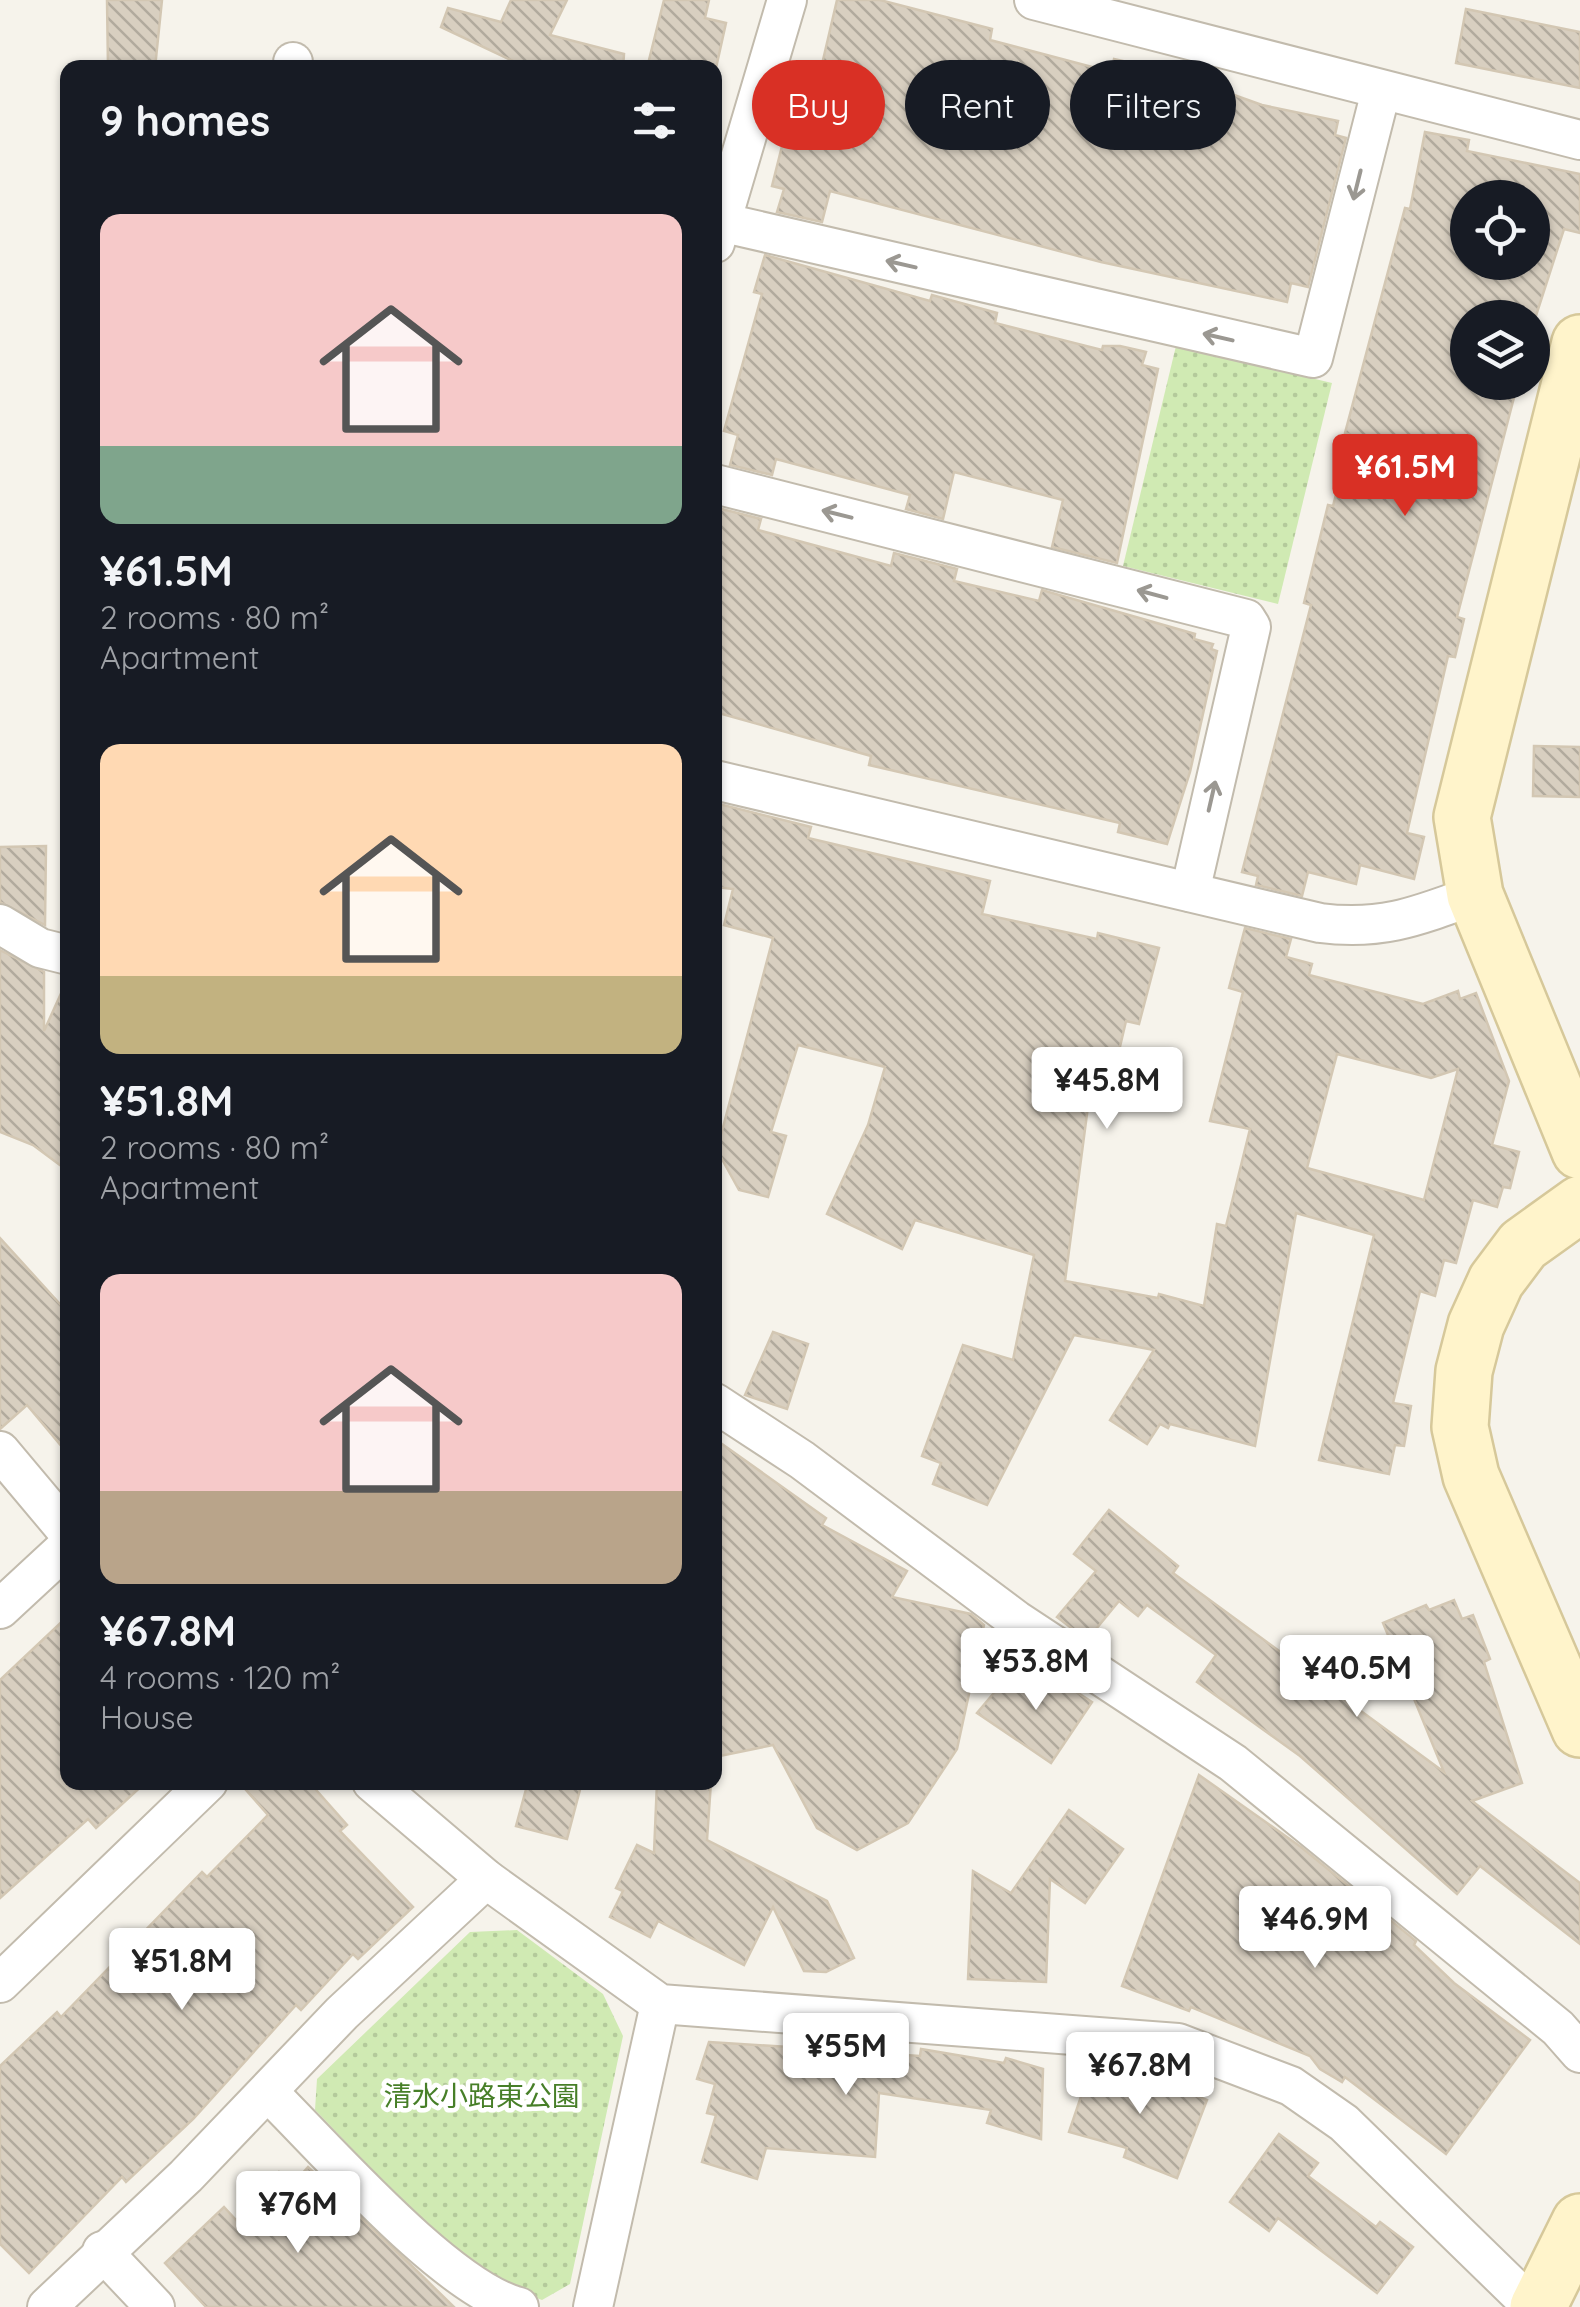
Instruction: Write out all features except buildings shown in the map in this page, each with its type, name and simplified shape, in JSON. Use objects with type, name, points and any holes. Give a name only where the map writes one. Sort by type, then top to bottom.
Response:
[{"type":"street","points":[[722,216],[786,0]]},
{"type":"street","points":[[1034,0],[1580,140]]},
{"type":"street","points":[[722,234],[1313,358],[1381,91]]},
{"type":"street","points":[[1578,351],[1462,817],[1475,895],[1580,1151]]},
{"type":"street","points":[[722,486],[1246,619],[1250,627],[1190,892]]},
{"type":"street","points":[[722,782],[1320,924],[1362,928],[1401,922],[1475,895]]},
{"type":"street","points":[[0,924],[40,948],[60,953]]},
{"type":"street","points":[[1580,1204],[1523,1245],[1496,1281],[1476,1325],[1464,1371],[1460,1427],[1471,1476],[1580,1729]]},
{"type":"street","points":[[722,1408],[802,1460],[1016,1620],[1233,1762],[1558,2028],[1580,2053]]},
{"type":"street","points":[[0,1451],[60,1522]]},
{"type":"street","points":[[0,1609],[60,1553]]},
{"type":"street","points":[[0,1983],[200,1790]]},
{"type":"street","points":[[381,1790],[486,1879],[660,2004],[1118,2036],[1178,2043],[1235,2062],[1291,2086],[1344,2124],[1536,2307],[1580,2222]]},
{"type":"street","points":[[47,2307],[268,2092],[342,2012],[486,1879]]},
{"type":"street","points":[[593,2307],[660,2004]]},
{"type":"street","points":[[268,2092],[450,2270],[501,2302],[519,2307]]},
{"type":"street","points":[[102,2251],[155,2307]]},
{"type":"green space","points":[[1176,346],[1332,383],[1278,604],[1123,566]]},
{"type":"green space","name":"清水小路東公園","points":[[517,1930],[603,1994],[623,2036],[570,2284],[542,2300],[508,2285],[447,2243],[315,2110],[317,2079],[470,1932]]}]
